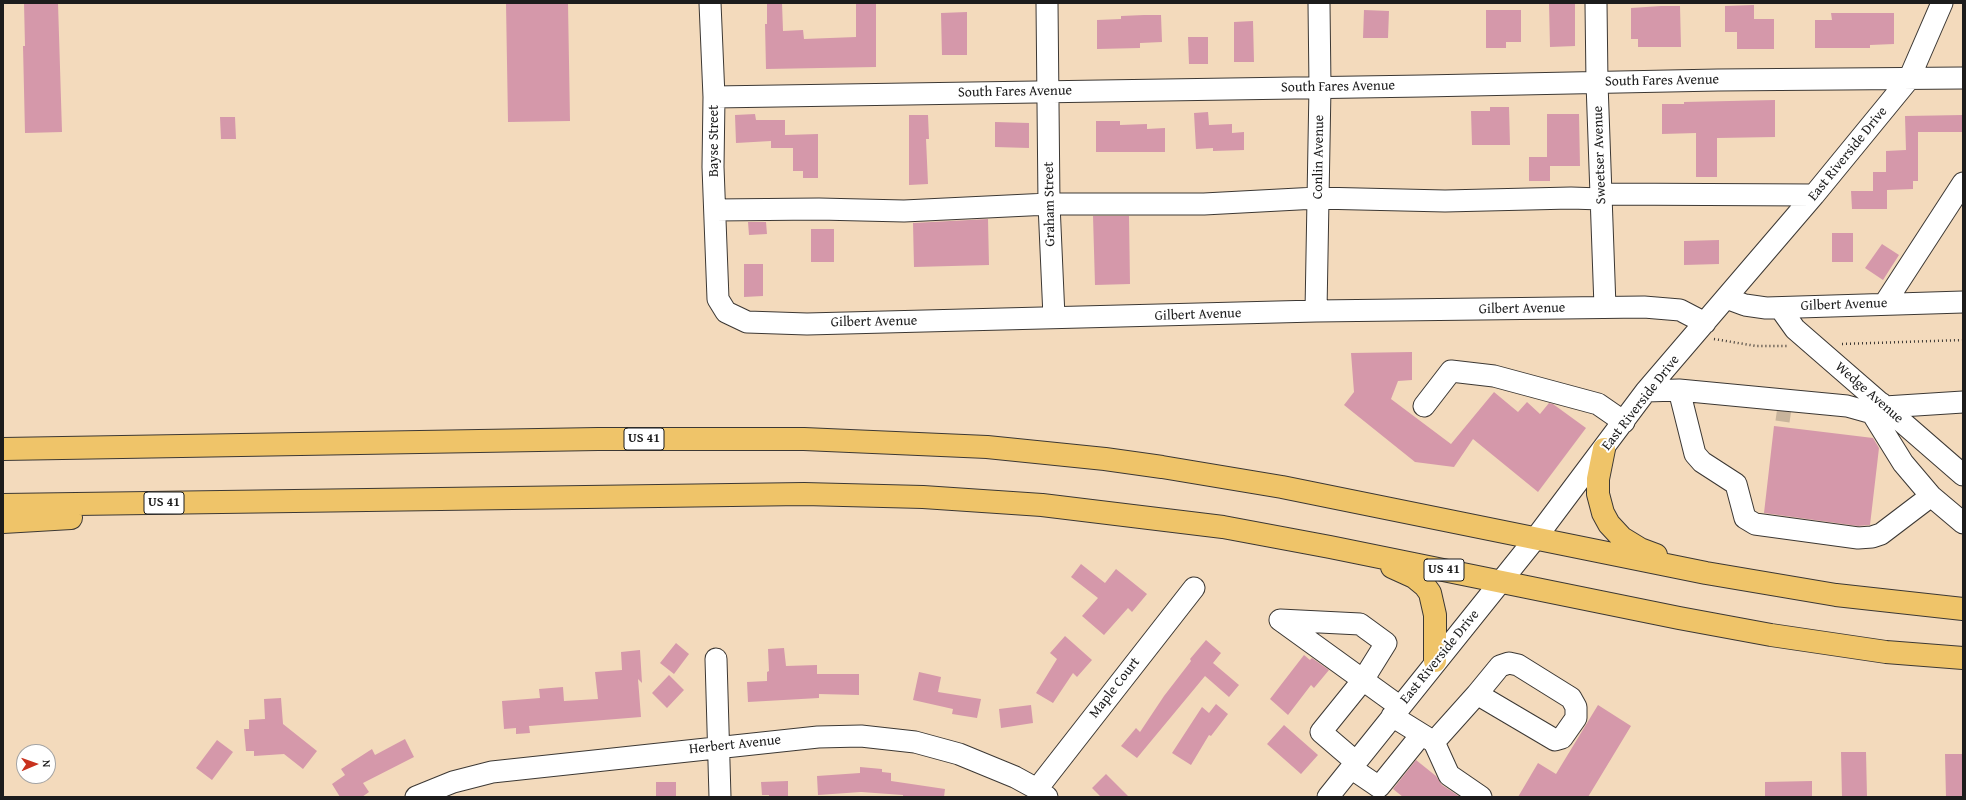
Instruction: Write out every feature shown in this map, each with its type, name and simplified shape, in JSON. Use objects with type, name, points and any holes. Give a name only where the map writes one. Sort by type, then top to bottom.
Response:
[{"type":"highway","name":"US 41","points":[[3,449],[613,439],[804,439],[930,443],[1089,457],[1162,467],[1282,487],[1706,573],[1836,596],[1963,609]]},
{"type":"highway","points":[[1604,449],[1598,479],[1598,494],[1603,513],[1616,533],[1640,549],[1706,573]]},
{"type":"highway","name":"US 41","points":[[3,505],[804,494],[923,497],[1042,505],[1126,514],[1223,527],[1771,635],[1886,652],[1963,658]]},
{"type":"highway","points":[[3,522],[325,500]]},
{"type":"highway","points":[[1330,547],[1400,570],[1414,577],[1425,586],[1430,593],[1435,615],[1435,662]]},
{"type":"street","name":"Bayse Street","points":[[710,3],[714,97],[717,278]]},
{"type":"street","name":"Graham Street","points":[[1047,3],[1049,204],[1054,317]]},
{"type":"street","name":"Conlin Avenue","points":[[1316,311],[1320,87],[1319,3]]},
{"type":"street","name":"Sweetser Avenue","points":[[1596,3],[1597,82],[1605,307]]},
{"type":"street","name":"East Riverside Drive","points":[[1328,797],[1435,662],[1501,582],[1604,449],[1646,391],[1814,195],[1909,79],[1942,3]]},
{"type":"street","name":"South Fares Avenue","points":[[714,97],[1597,82],[1963,78]]},
{"type":"street","points":[[1885,303],[1956,202],[1963,183]]},
{"type":"street","points":[[715,210],[819,208],[904,211],[1049,204],[1204,204],[1318,198],[1445,201],[1601,197],[1814,195]]},
{"type":"street","name":"Gilbert Avenue","points":[[717,278],[718,299],[726,312],[747,322],[807,324],[1054,317],[1090,318],[1316,311],[1605,307],[1665,308],[1680,310],[1701,328]]},
{"type":"street","name":"Gilbert Avenue","points":[[1726,298],[1755,307],[1780,308],[1885,303],[1963,302]]},
{"type":"street","name":"Wedge Avenue","points":[[1780,308],[1795,329],[1880,408],[1963,475]]},
{"type":"street","points":[[1424,406],[1451,371],[1494,376],[1598,404],[1624,422]]},
{"type":"street","points":[[1646,391],[1679,390],[1880,408],[1963,402]]},
{"type":"street","points":[[1679,390],[1695,454],[1702,462],[1736,484],[1745,518],[1755,524],[1858,538],[1872,537],[1881,534],[1931,496]]},
{"type":"street","points":[[1700,392],[1713,407],[1831,414],[1847,406]]},
{"type":"street","points":[[1880,408],[1903,463],[1931,496],[1963,523]]},
{"type":"street","name":"Maple Court","points":[[1042,793],[1194,588]]},
{"type":"street","points":[[716,659],[720,797]]},
{"type":"street","points":[[1477,694],[1428,738],[1379,787],[1353,765],[1321,732],[1363,680],[1428,738],[1449,775],[1481,797]]},
{"type":"street","name":"Herbert Avenue","points":[[416,797],[453,782],[492,772],[718,746],[818,737],[860,736],[890,738],[915,742],[959,754],[1015,777],[1042,793]]},
{"type":"path","points":[[1701,328],[1713,339],[1756,346],[1795,346]]},
{"type":"path","points":[[1838,344],[1963,340]]},
{"type":"building","points":[[24,3],[58,3],[62,132],[25,133],[23,46],[25,46]]},
{"type":"building","points":[[506,3],[568,3],[570,121],[508,122]]},
{"type":"building","points":[[767,3],[782,3],[783,31],[803,30],[804,39],[856,37],[856,3],[876,3],[876,67],[766,69],[765,24],[767,24]]},
{"type":"building","points":[[1549,3],[1575,3],[1575,46],[1550,47]]},
{"type":"building","points":[[1754,5],[1754,19],[1774,19],[1774,49],[1737,49],[1737,32],[1725,32],[1725,6]]},
{"type":"building","points":[[1680,6],[1681,47],[1638,47],[1638,39],[1631,39],[1631,8]]},
{"type":"building","points":[[1364,10],[1389,11],[1388,38],[1363,38]]},
{"type":"building","points":[[1486,10],[1521,10],[1521,42],[1506,42],[1506,48],[1486,48]]},
{"type":"building","points":[[967,12],[967,55],[942,55],[941,13]]},
{"type":"building","points":[[1831,13],[1894,13],[1894,44],[1870,45],[1870,48],[1815,48],[1815,20],[1832,20]]},
{"type":"building","points":[[1161,15],[1162,42],[1140,43],[1140,48],[1097,49],[1097,20],[1121,19],[1121,16]]},
{"type":"building","points":[[1253,21],[1254,62],[1234,62],[1234,22]]},
{"type":"building","points":[[1188,37],[1208,37],[1208,64],[1189,64]]},
{"type":"building","points":[[1775,100],[1775,137],[1717,138],[1717,177],[1696,177],[1696,133],[1662,134],[1662,104],[1684,104],[1684,102]]},
{"type":"building","points":[[1490,107],[1509,107],[1510,145],[1472,145],[1471,111],[1490,111]]},
{"type":"building","points":[[1208,112],[1209,125],[1232,124],[1232,133],[1244,132],[1244,150],[1213,151],[1213,148],[1196,149],[1194,113]]},
{"type":"building","points":[[755,114],[756,120],[785,120],[785,135],[818,134],[818,178],[803,178],[803,171],[793,171],[793,148],[771,148],[771,141],[736,143],[735,115]]},
{"type":"building","points":[[1547,114],[1579,114],[1580,166],[1550,166],[1550,181],[1529,181],[1529,157],[1547,157]]},
{"type":"building","points":[[909,115],[928,115],[929,139],[926,139],[928,184],[909,185]]},
{"type":"building","points":[[1963,115],[1963,132],[1918,132],[1918,181],[1913,181],[1913,189],[1887,190],[1887,209],[1852,209],[1851,191],[1873,191],[1873,172],[1886,172],[1886,151],[1906,150],[1905,116]]},
{"type":"building","points":[[220,117],[235,117],[236,139],[221,139]]},
{"type":"building","points":[[1096,121],[1120,121],[1120,125],[1147,124],[1147,129],[1165,128],[1165,152],[1096,152]]},
{"type":"building","points":[[995,122],[1029,123],[1029,148],[995,147]]},
{"type":"building","points":[[1093,216],[1129,216],[1130,284],[1095,285]]},
{"type":"building","points":[[988,219],[989,265],[914,267],[913,223]]},
{"type":"building","points":[[748,222],[766,222],[767,234],[749,235]]},
{"type":"building","points":[[811,229],[834,229],[834,262],[811,262]]},
{"type":"building","points":[[1832,233],[1853,233],[1853,262],[1832,262]]},
{"type":"building","points":[[1719,240],[1719,264],[1684,265],[1684,241]]},
{"type":"building","points":[[1882,244],[1899,255],[1883,280],[1865,268]]},
{"type":"building","points":[[744,264],[763,264],[763,296],[744,297]]},
{"type":"building","points":[[1412,352],[1412,380],[1398,381],[1391,399],[1451,444],[1494,392],[1518,412],[1527,402],[1540,414],[1549,403],[1553,404],[1586,428],[1538,492],[1473,439],[1454,467],[1415,462],[1344,405],[1354,392],[1351,353]]},
{"type":"building","points":[[1774,426],[1873,438],[1879,448],[1870,525],[1858,526],[1764,513]]},
{"type":"building","points":[[1081,564],[1105,583],[1116,569],[1147,594],[1132,612],[1128,608],[1104,635],[1082,616],[1098,598],[1071,577]]},
{"type":"building","points":[[1065,636],[1092,660],[1077,677],[1073,673],[1053,703],[1036,693],[1057,659],[1050,653]]},
{"type":"building","points":[[1206,640],[1221,653],[1213,663],[1239,685],[1229,697],[1205,676],[1137,758],[1121,746],[1136,728],[1140,732],[1164,696],[1191,661],[1190,659]]},
{"type":"building","points":[[676,643],[689,654],[674,674],[660,663]]},
{"type":"building","points":[[784,648],[786,666],[817,665],[817,674],[859,674],[859,695],[819,694],[819,698],[748,702],[747,682],[767,681],[767,672],[769,671],[768,649]]},
{"type":"building","points":[[640,650],[642,683],[638,679],[641,717],[529,726],[530,733],[516,734],[516,728],[504,729],[502,701],[540,698],[539,689],[563,687],[564,701],[598,699],[595,672],[622,670],[621,652]]},
{"type":"building","points":[[1304,655],[1310,660],[1312,658],[1329,670],[1314,688],[1311,685],[1288,715],[1270,699]]},
{"type":"building","points":[[919,672],[941,677],[938,692],[981,699],[977,718],[952,714],[953,709],[913,700]]},
{"type":"building","points":[[669,675],[684,690],[667,708],[652,693]]},
{"type":"building","points":[[281,698],[283,724],[317,751],[303,769],[284,754],[254,756],[254,751],[246,751],[244,729],[249,729],[249,720],[265,719],[264,699]]},
{"type":"building","points":[[1216,704],[1228,714],[1211,736],[1209,735],[1191,765],[1172,753],[1202,707],[1209,713]]},
{"type":"building","points":[[1031,705],[1033,723],[1001,728],[999,709]]},
{"type":"building","points":[[1598,705],[1631,726],[1588,797],[1518,797],[1538,763],[1556,774]]},
{"type":"building","points":[[1284,725],[1318,755],[1301,774],[1267,744]]},
{"type":"building","points":[[405,739],[414,757],[363,783],[369,792],[362,797],[340,797],[332,784],[345,775],[341,769],[372,749],[375,755]]},
{"type":"building","points":[[217,740],[233,752],[212,780],[196,768]]},
{"type":"building","points":[[1841,752],[1866,752],[1867,797],[1842,797]]},
{"type":"building","points":[[1945,754],[1963,754],[1963,797],[1946,797]]},
{"type":"building","points":[[1416,760],[1436,776],[1442,785],[1460,797],[1403,797],[1393,789]]},
{"type":"building","points":[[860,767],[882,769],[882,772],[891,773],[891,781],[945,789],[944,797],[903,797],[903,795],[861,792],[818,795],[817,776],[860,773]]},
{"type":"building","points":[[1106,774],[1129,797],[1101,797],[1092,788]]},
{"type":"building","points":[[788,781],[788,797],[769,797],[769,795],[762,795],[761,782]]},
{"type":"building","points":[[1812,781],[1812,797],[1765,797],[1765,782]]},
{"type":"building","points":[[656,782],[676,782],[676,797],[656,797]]},
{"type":"tunnel","points":[[1777,410],[1791,412]]}]
